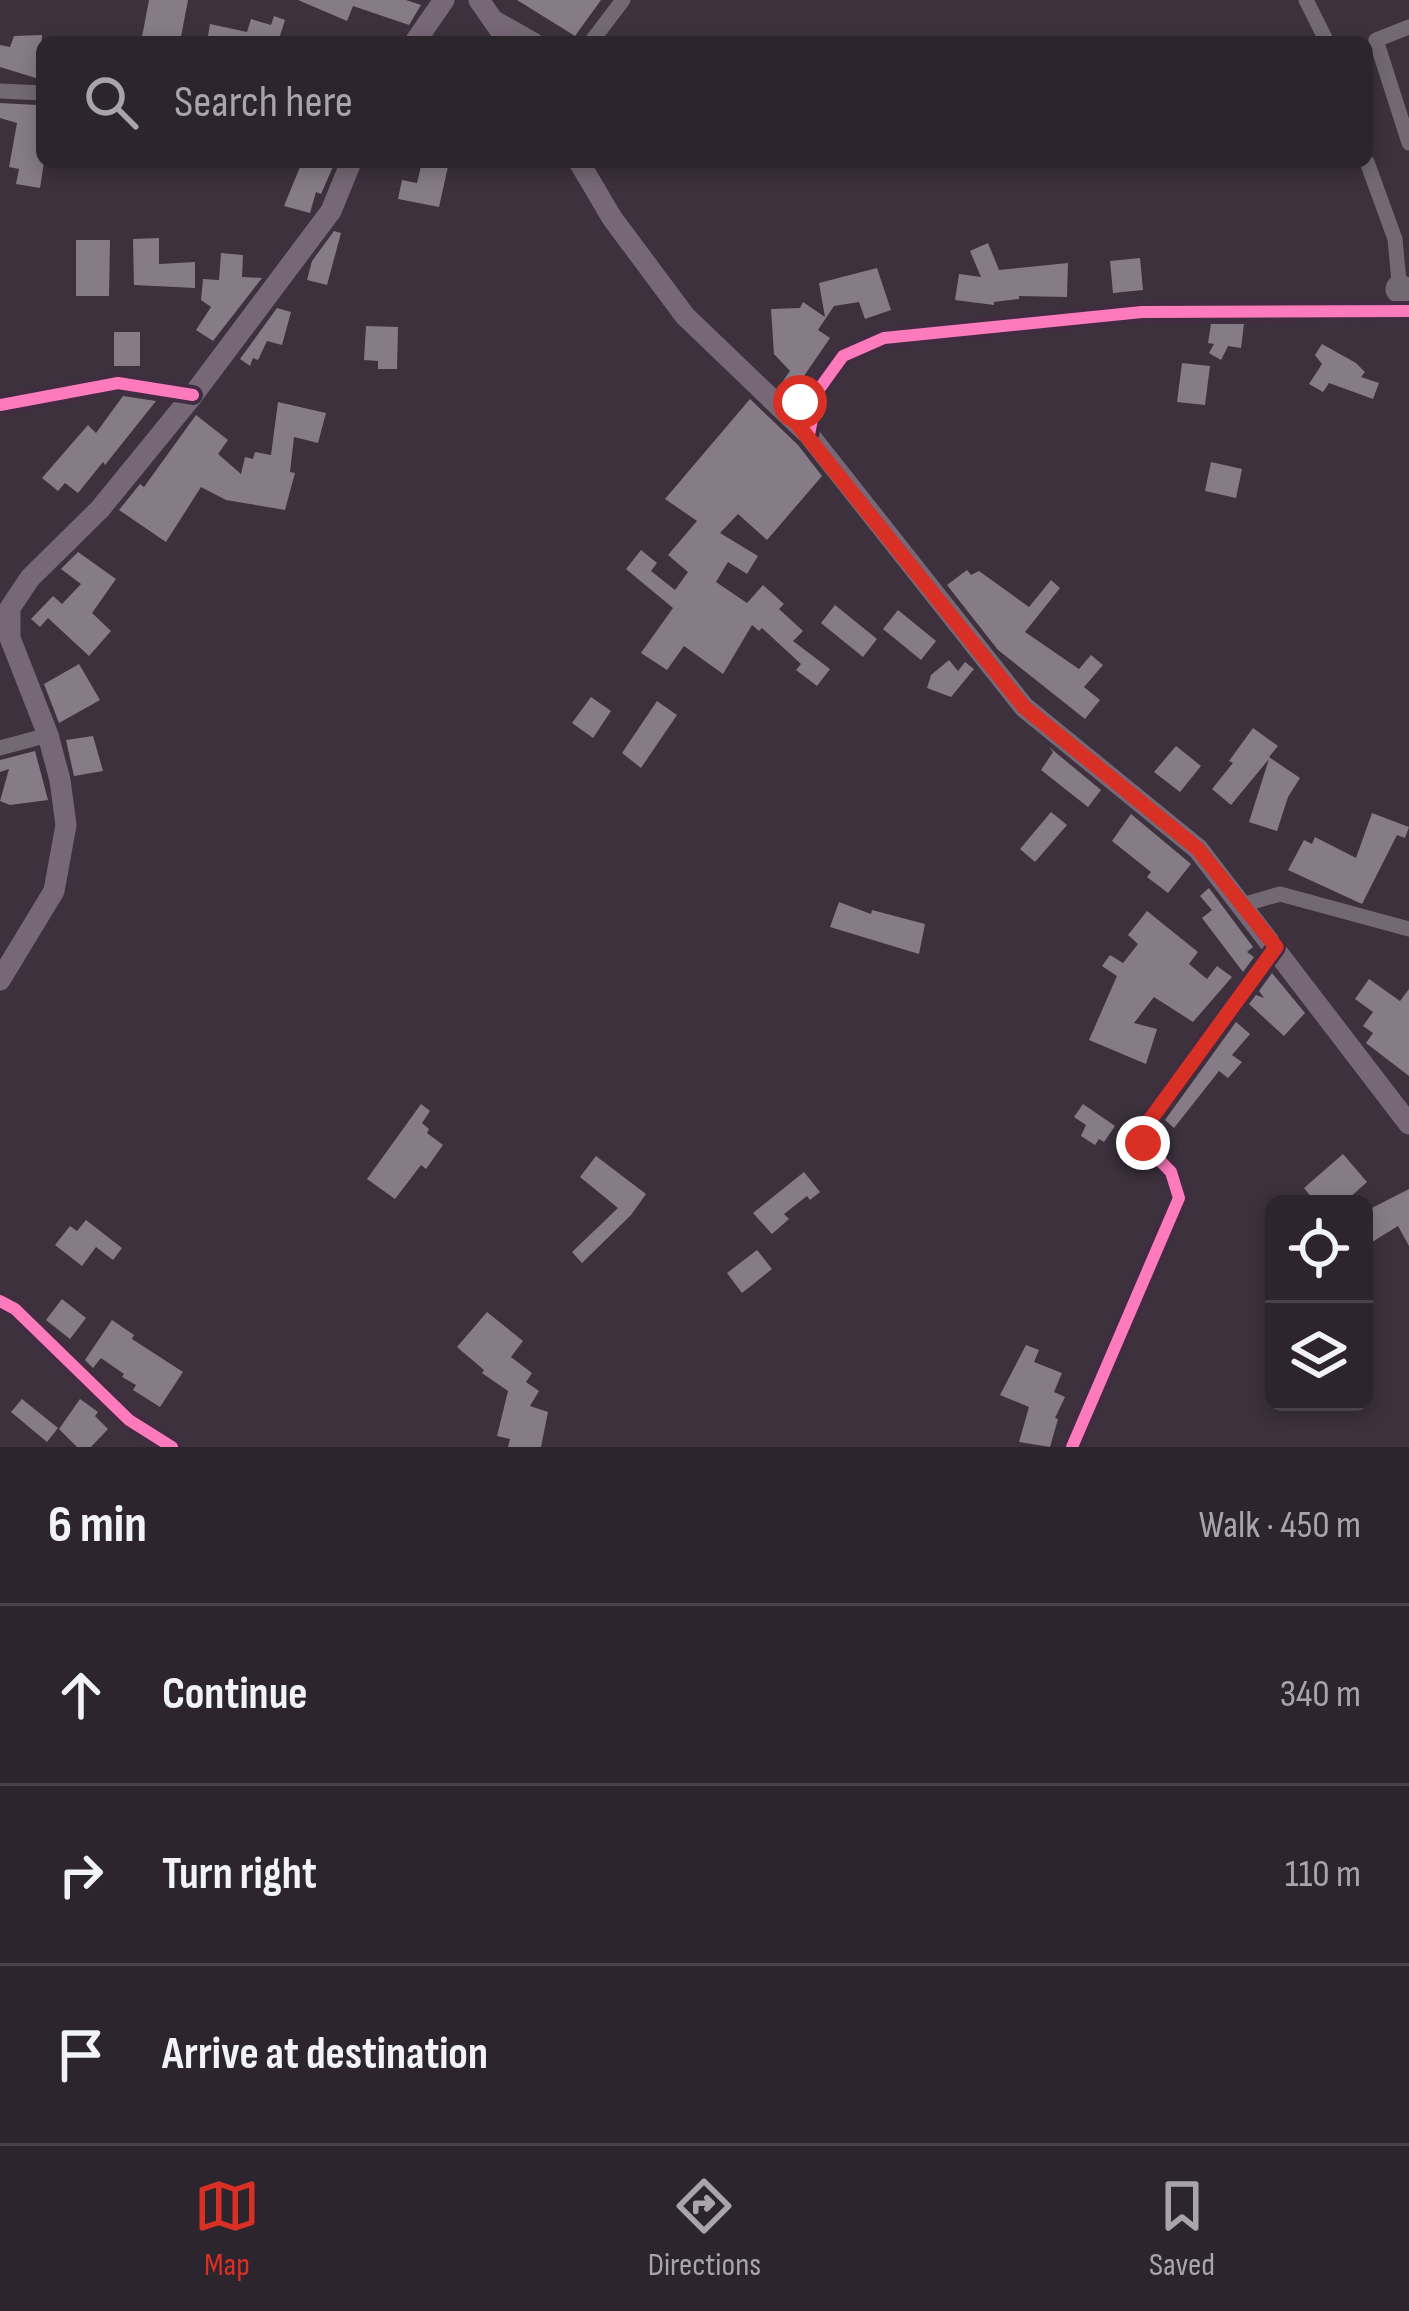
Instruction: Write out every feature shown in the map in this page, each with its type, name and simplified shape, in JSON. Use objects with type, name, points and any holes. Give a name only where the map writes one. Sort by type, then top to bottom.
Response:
[{"type":"main road","points":[[419,36],[444,0]]},
{"type":"main road","points":[[486,8],[507,36]]},
{"type":"main road","points":[[0,980],[38,920],[59,870],[66,825],[61,780],[48,735],[10,638],[10,608],[30,578],[100,509],[193,395],[332,211],[350,168]]},
{"type":"main road","points":[[583,168],[612,218],[686,316],[809,435],[1024,707],[1198,849],[1409,1124]]},
{"type":"street","points":[[596,36],[623,0]]},
{"type":"street","points":[[1306,0],[1324,36]]},
{"type":"street","points":[[486,8],[527,36]]},
{"type":"street","points":[[1409,27],[1376,40],[1409,143]]},
{"type":"street","points":[[0,91],[36,93]]},
{"type":"street","points":[[1356,310],[1402,291],[1395,239],[1369,168]]},
{"type":"street","points":[[1396,258],[1409,238]]},
{"type":"street","points":[[782,405],[817,392],[843,356],[900,335],[1142,312],[1409,311]]},
{"type":"street","points":[[0,405],[118,383],[193,395]]},
{"type":"street","points":[[809,435],[817,392]]},
{"type":"street","points":[[0,748],[48,735]]},
{"type":"street","points":[[1242,905],[1280,894],[1409,929]]},
{"type":"street","points":[[1072,1447],[1179,1198],[1171,1172],[1143,1143],[1145,1127],[1276,947]]},
{"type":"street","points":[[0,1301],[15,1309],[129,1420],[172,1447]]},
{"type":"building","points":[[149,0],[188,0],[181,36],[142,36]]},
{"type":"building","points":[[298,0],[406,0],[421,5],[409,25],[353,6],[347,21]]},
{"type":"building","points":[[517,0],[601,0],[575,36]]},
{"type":"building","points":[[274,16],[285,20],[280,36],[208,36],[210,24],[247,32],[251,19],[271,25]]},
{"type":"building","points":[[42,35],[36,36],[36,78],[0,67],[0,45],[10,47],[14,36]]},
{"type":"building","points":[[0,103],[36,105],[36,168],[43,168],[40,188],[16,184],[19,169],[9,167],[17,123],[0,118]]},
{"type":"building","points":[[300,168],[332,168],[321,194],[316,192],[310,213],[284,206]]},
{"type":"building","points":[[421,168],[448,168],[439,207],[398,199],[402,180],[417,183]]},
{"type":"building","points":[[334,231],[341,233],[327,285],[307,280],[312,261]]},
{"type":"building","points":[[159,238],[159,264],[195,262],[195,288],[134,285],[133,239]]},
{"type":"building","points":[[76,240],[110,240],[109,296],[76,296]]},
{"type":"building","points":[[988,243],[999,270],[1068,263],[1067,297],[1019,296],[994,305],[955,300],[959,274],[981,277],[970,251]]},
{"type":"building","points":[[221,253],[243,255],[242,277],[262,278],[213,341],[196,330],[211,307],[201,300],[203,279],[219,280]]},
{"type":"building","points":[[1140,258],[1143,290],[1113,293],[1110,261]]},
{"type":"building","points":[[877,268],[891,310],[865,319],[859,302],[834,306],[818,330],[830,338],[795,389],[783,381],[790,371],[774,354],[771,309],[800,308],[803,302],[825,317],[819,283]]},
{"type":"building","points":[[277,308],[291,312],[282,345],[267,341],[250,366],[240,359]]},
{"type":"building","points":[[1211,324],[1244,324],[1241,348],[1228,346],[1221,360],[1209,353],[1214,344],[1208,343]]},
{"type":"building","points":[[366,326],[398,327],[397,369],[378,369],[378,361],[364,360]]},
{"type":"building","points":[[114,332],[140,332],[140,366],[114,366]]},
{"type":"building","points":[[1322,344],[1356,363],[1365,372],[1361,377],[1379,383],[1373,399],[1329,383],[1323,392],[1309,384],[1322,364],[1315,355]]},
{"type":"building","points":[[1182,363],[1210,366],[1205,405],[1177,402]]},
{"type":"building","points":[[123,396],[156,401],[78,493],[65,483],[58,491],[42,478],[88,425],[96,433]]},
{"type":"building","points":[[750,399],[798,445],[822,476],[767,540],[738,514],[720,533],[758,556],[747,574],[728,562],[716,582],[747,603],[763,585],[784,604],[779,609],[803,631],[793,641],[830,669],[817,686],[796,670],[801,664],[762,628],[759,631],[752,625],[723,674],[684,646],[667,670],[641,653],[673,608],[626,569],[641,550],[657,563],[651,571],[675,590],[688,572],[668,555],[697,521],[665,499]]},
{"type":"building","points":[[278,402],[326,413],[318,443],[294,437],[290,472],[295,473],[285,510],[226,500],[201,487],[166,542],[119,510],[140,484],[144,487],[196,415],[228,440],[218,454],[241,474],[245,457],[253,459],[255,452],[271,455]]},
{"type":"building","points":[[1211,462],[1242,469],[1236,498],[1205,491]]},
{"type":"building","points":[[78,552],[116,579],[92,613],[111,631],[89,656],[48,618],[40,627],[31,619],[53,596],[62,604],[81,584],[61,569]]},
{"type":"building","points":[[967,570],[971,575],[979,571],[1029,607],[1051,580],[1060,588],[1025,632],[1079,669],[1091,655],[1103,665],[1084,687],[1100,700],[1085,719],[998,650],[947,585]]},
{"type":"building","points":[[835,605],[877,639],[863,657],[821,623]]},
{"type":"building","points":[[898,610],[936,641],[921,660],[883,629]]},
{"type":"building","points":[[949,660],[958,671],[965,662],[974,669],[951,697],[927,688],[931,675]]},
{"type":"building","points":[[79,664],[100,700],[59,723],[44,684]]},
{"type":"building","points":[[591,697],[611,711],[593,738],[572,723]]},
{"type":"building","points":[[657,701],[677,715],[641,768],[622,753]]},
{"type":"building","points":[[1253,728],[1278,746],[1269,757],[1300,778],[1277,831],[1249,822],[1269,759],[1231,805],[1212,789]]},
{"type":"building","points":[[93,736],[103,771],[74,776],[66,740]]},
{"type":"building","points":[[1176,746],[1201,766],[1180,792],[1154,772]]},
{"type":"building","points":[[1049,747],[1101,790],[1088,807],[1041,770],[1053,752]]},
{"type":"building","points":[[35,751],[48,800],[10,805],[0,801],[9,769],[0,772],[0,760]]},
{"type":"building","points":[[1051,812],[1067,825],[1035,862],[1020,849]]},
{"type":"building","points":[[1372,813],[1409,827],[1405,838],[1397,835],[1362,904],[1288,870],[1304,840],[1312,844],[1315,837],[1356,858]]},
{"type":"building","points":[[1131,814],[1191,864],[1168,893],[1147,877],[1151,872],[1112,841]]},
{"type":"building","points":[[1209,888],[1253,947],[1247,952],[1254,957],[1243,972],[1202,918],[1212,910],[1200,896]]},
{"type":"building","points":[[839,902],[871,914],[872,910],[925,924],[919,954],[830,927]]},
{"type":"building","points":[[1147,911],[1198,952],[1189,964],[1207,979],[1217,966],[1232,977],[1193,1022],[1154,997],[1134,1023],[1157,1029],[1146,1064],[1089,1040],[1117,976],[1102,966],[1110,955],[1123,963],[1138,944],[1128,935]]},
{"type":"building","points":[[1272,973],[1305,1013],[1284,1036],[1249,1004],[1256,995],[1264,998],[1259,991]]},
{"type":"building","points":[[1369,979],[1400,1001],[1409,989],[1409,1076],[1366,1043],[1373,1033],[1363,1026],[1373,1012],[1355,999]]},
{"type":"building","points":[[1236,1022],[1250,1034],[1232,1055],[1242,1062],[1228,1078],[1219,1071],[1174,1128],[1165,1120]]},
{"type":"building","points":[[421,1104],[430,1111],[422,1123],[427,1133],[443,1145],[395,1199],[367,1179]]},
{"type":"building","points":[[1083,1104],[1115,1126],[1104,1142],[1099,1139],[1095,1145],[1081,1136],[1086,1125],[1074,1117]]},
{"type":"building","points":[[1343,1154],[1367,1182],[1353,1195],[1310,1195],[1304,1188]]},
{"type":"building","points":[[596,1156],[646,1194],[582,1263],[572,1252],[618,1208],[580,1177]]},
{"type":"building","points":[[804,1172],[820,1192],[784,1214],[789,1219],[772,1234],[753,1213]]},
{"type":"building","points":[[1409,1189],[1409,1246],[1398,1226],[1373,1241],[1373,1207]]},
{"type":"building","points":[[86,1220],[122,1248],[113,1260],[96,1247],[82,1266],[55,1245],[70,1226],[77,1231]]},
{"type":"building","points":[[757,1250],[772,1269],[742,1293],[727,1273]]},
{"type":"building","points":[[62,1299],[86,1318],[70,1339],[46,1320]]},
{"type":"building","points":[[487,1312],[523,1341],[511,1357],[532,1373],[526,1382],[539,1391],[530,1406],[548,1412],[541,1447],[508,1447],[510,1439],[497,1436],[508,1391],[457,1347]]},
{"type":"building","points":[[112,1320],[183,1372],[160,1407],[133,1390],[136,1385],[101,1358],[93,1368],[85,1360]]},
{"type":"building","points":[[1026,1345],[1039,1350],[1034,1362],[1062,1373],[1054,1392],[1065,1397],[1050,1447],[1019,1442],[1029,1407],[1000,1395]]},
{"type":"building","points":[[22,1399],[58,1428],[47,1442],[11,1412]]},
{"type":"building","points":[[80,1399],[98,1412],[95,1416],[108,1429],[91,1447],[77,1447],[59,1429]]},
{"type":"cycle path","points":[[809,435],[817,392],[843,356],[884,338],[1142,312],[1409,311]]},
{"type":"cycle path","points":[[0,405],[118,383],[193,395]]},
{"type":"cycle path","points":[[1072,1447],[1179,1198],[1171,1172],[1143,1143],[1145,1127],[1276,947]]},
{"type":"cycle path","points":[[0,1301],[15,1309],[129,1420],[172,1447]]},
{"type":"route","points":[[800,402],[782,405],[1024,707],[1198,849],[1276,947],[1145,1127],[1143,1143]]}]
